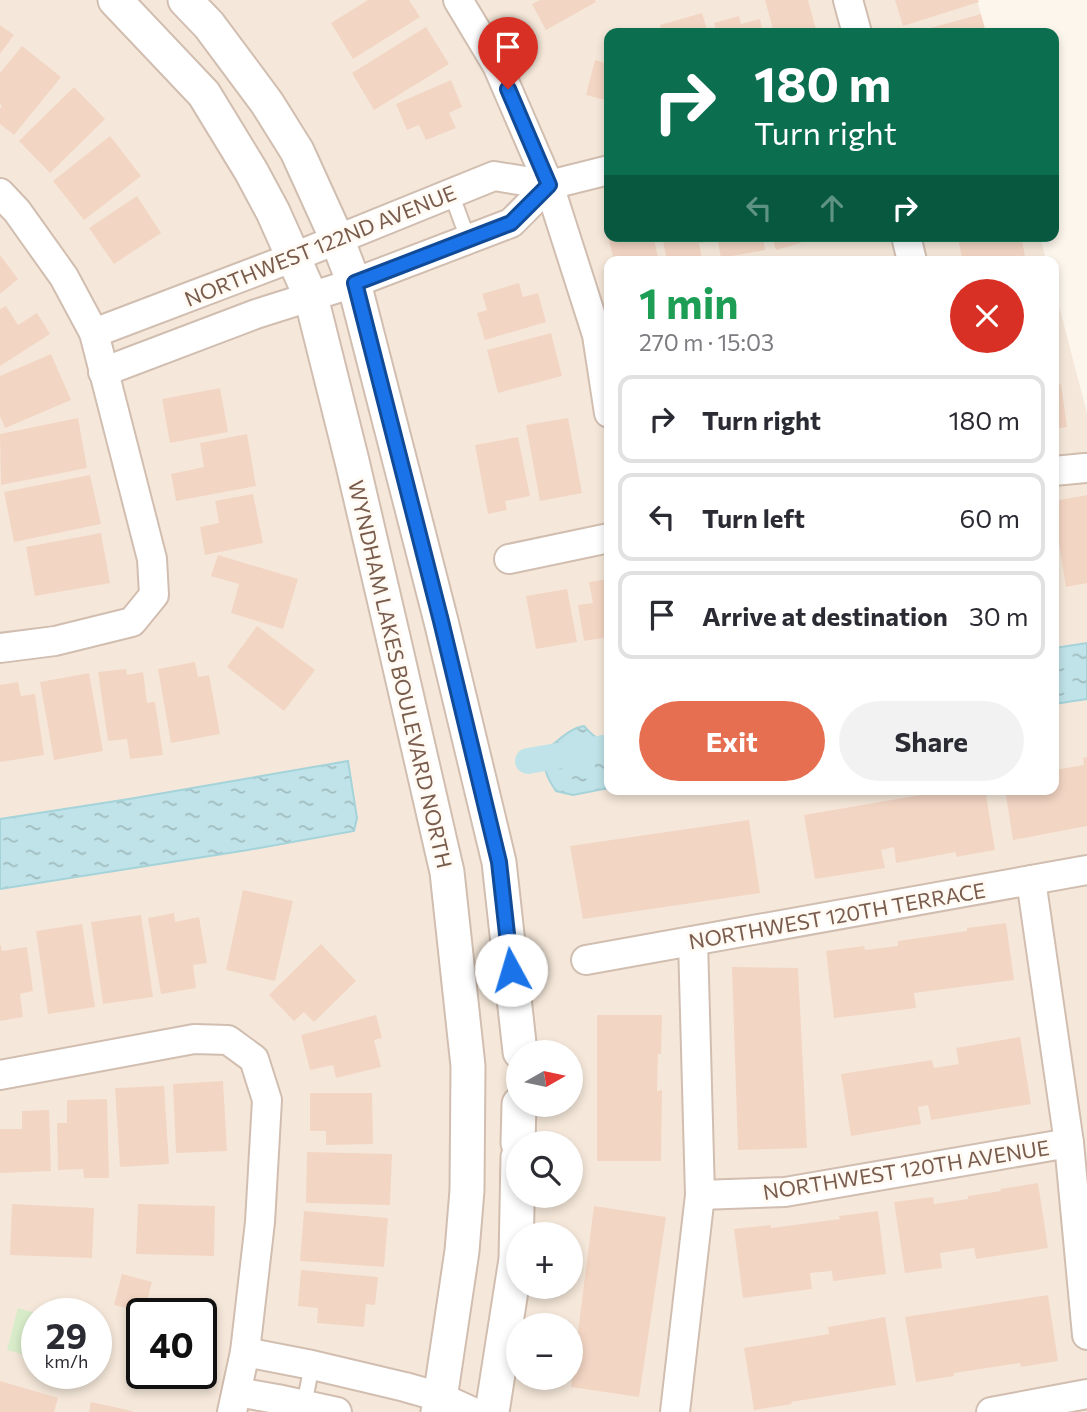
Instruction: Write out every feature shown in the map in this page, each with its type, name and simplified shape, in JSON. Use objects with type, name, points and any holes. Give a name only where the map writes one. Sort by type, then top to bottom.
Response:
[{"type":"street","name":"WYNDHAM LAKES BOULEVARD NORTH","points":[[115,0],[204,94],[273,212],[311,297],[352,461],[447,872],[468,1066],[467,1190],[462,1251],[439,1405]]},
{"type":"street","points":[[185,0],[209,25],[267,103],[297,151],[355,283],[499,862],[519,1040]]},
{"type":"street","points":[[458,0],[497,65],[549,185],[597,335],[604,380]]},
{"type":"street","points":[[848,0],[856,28]]},
{"type":"street","name":"NORTHWEST 122ND AVENUE","points":[[94,333],[494,176],[549,185],[604,171]]},
{"type":"street","name":"NORTHWEST 122ND AVENUE","points":[[103,372],[256,314],[355,283],[511,223],[549,185]]},
{"type":"street","points":[[0,193],[17,211],[64,277],[94,333],[152,559],[154,595],[132,622],[55,641],[0,648]]},
{"type":"street","points":[[1059,471],[1085,468]]},
{"type":"street","points":[[509,559],[604,539]]},
{"type":"street","name":"NORTHWEST 120TH TERRACE","points":[[586,960],[1087,870]]},
{"type":"street","points":[[1031,880],[1069,1143],[1087,1335]]},
{"type":"street","points":[[675,1412],[700,1195],[693,941]]},
{"type":"street","points":[[0,1075],[194,1039],[228,1040],[254,1059],[267,1100],[260,1222],[245,1352],[234,1402],[304,1405],[337,1412]]},
{"type":"street","name":"NORTHWEST 120TH AVENUE","points":[[700,1195],[785,1192],[1069,1143]]},
{"type":"street","points":[[492,1412],[516,1259],[517,1208]]},
{"type":"street","points":[[245,1352],[405,1387],[439,1405],[473,1412]]},
{"type":"street","points":[[991,1412],[1087,1394]]},
{"type":"lane","points":[[451,193],[468,239]]},
{"type":"lane","points":[[304,1405],[312,1365]]},
{"type":"shaded area","points":[[0,0],[977,0],[985,28],[604,28],[604,242],[1041,242],[1045,256],[604,256],[604,795],[1059,795],[1059,306],[1087,413],[1087,1412],[0,1412]]},
{"type":"green space","points":[[18,1308],[21,1309],[21,1354],[7,1350]]},
{"type":"water","points":[[1087,643],[1087,699],[1059,703],[1059,647]]},
{"type":"water","points":[[584,726],[598,738],[604,739],[604,789],[573,795],[556,791],[546,772],[545,750]]},
{"type":"water","points":[[348,761],[357,818],[354,831],[0,889],[0,819]]},
{"type":"building","points":[[368,0],[409,0],[420,17],[353,59],[331,23]]},
{"type":"building","points":[[540,0],[596,2],[546,30],[532,4]]},
{"type":"building","points":[[765,0],[808,0],[816,28],[773,28]]},
{"type":"building","points":[[895,0],[978,0],[979,2],[903,26]]},
{"type":"building","points":[[702,13],[706,28],[661,28],[660,25]]},
{"type":"building","points":[[981,14],[985,28],[930,28]]},
{"type":"building","points":[[739,16],[741,24],[760,19],[762,28],[716,28],[714,23]]},
{"type":"building","points":[[0,25],[14,35],[0,54]]},
{"type":"building","points":[[426,27],[449,64],[374,110],[352,73]]},
{"type":"building","points":[[22,46],[61,77],[14,135],[0,124],[0,73]]},
{"type":"building","points":[[595,60],[604,63],[604,100],[586,95]]},
{"type":"building","points":[[451,80],[462,107],[449,113],[456,128],[426,140],[419,125],[407,130],[396,104]]},
{"type":"building","points":[[74,87],[105,119],[50,173],[19,141]]},
{"type":"building","points":[[110,136],[141,176],[84,220],[53,181]]},
{"type":"building","points":[[137,196],[161,233],[114,264],[89,228]]},
{"type":"building","points":[[609,242],[654,242],[658,256],[613,256]]},
{"type":"building","points":[[663,242],[708,242],[699,243],[701,256],[666,256]]},
{"type":"building","points":[[718,242],[764,242],[765,250],[721,256]]},
{"type":"building","points":[[774,242],[801,242],[801,243],[776,250]]},
{"type":"building","points":[[959,242],[1022,242],[1025,256],[962,256]]},
{"type":"building","points":[[0,255],[18,279],[0,294]]},
{"type":"building","points":[[519,283],[523,297],[538,293],[546,322],[485,340],[477,313],[487,310],[482,294]]},
{"type":"building","points":[[6,306],[18,325],[37,313],[50,334],[0,366],[0,309]]},
{"type":"building","points":[[551,333],[562,376],[498,393],[487,350]]},
{"type":"building","points":[[51,354],[71,400],[5,428],[0,416],[0,376]]},
{"type":"building","points":[[1059,384],[1067,427],[1059,428]]},
{"type":"building","points":[[220,388],[228,432],[170,443],[162,399]]},
{"type":"building","points":[[78,418],[87,468],[1,485],[0,434]]},
{"type":"building","points":[[568,418],[582,493],[540,501],[526,425]]},
{"type":"building","points":[[247,434],[256,486],[176,501],[171,474],[204,467],[200,443]]},
{"type":"building","points":[[518,437],[530,496],[505,501],[507,510],[488,514],[475,445]]},
{"type":"building","points":[[90,475],[101,524],[14,542],[4,492]]},
{"type":"building","points":[[253,494],[263,543],[205,555],[200,527],[219,523],[215,501]]},
{"type":"building","points":[[1087,495],[1087,583],[1066,587],[1059,544],[1059,500]]},
{"type":"building","points":[[101,533],[110,583],[35,596],[26,547]]},
{"type":"building","points":[[218,555],[298,579],[283,629],[231,613],[239,584],[211,576]]},
{"type":"building","points":[[604,580],[604,638],[584,641],[578,605],[593,603],[589,582]]},
{"type":"building","points":[[567,589],[577,642],[536,649],[526,596]]},
{"type":"building","points":[[257,626],[315,670],[284,711],[227,667]]},
{"type":"building","points":[[195,662],[198,677],[209,675],[220,734],[171,743],[158,669]]},
{"type":"building","points":[[126,669],[127,675],[143,672],[147,703],[155,702],[163,755],[130,759],[127,739],[108,741],[98,672]]},
{"type":"building","points":[[89,673],[103,751],[54,760],[40,682]]},
{"type":"building","points":[[18,682],[21,696],[35,694],[44,755],[0,762],[0,685]]},
{"type":"building","points":[[1087,757],[1087,826],[1013,840],[1006,795],[1059,795],[1059,769],[1084,765],[1083,758]]},
{"type":"building","points":[[921,795],[986,795],[995,850],[956,857],[956,852],[896,863],[894,847],[881,850],[885,868],[815,879],[804,815]]},
{"type":"building","points":[[749,820],[760,893],[583,919],[570,846]]},
{"type":"building","points":[[243,890],[293,901],[275,981],[226,970]]},
{"type":"building","points":[[174,913],[175,922],[199,917],[207,963],[193,965],[196,988],[161,994],[148,918]]},
{"type":"building","points":[[141,915],[153,997],[103,1004],[91,922]]},
{"type":"building","points":[[1006,923],[1014,980],[914,993],[916,1008],[834,1018],[826,951],[864,946],[865,950],[898,946],[898,941]]},
{"type":"building","points":[[82,924],[95,1007],[48,1014],[36,931]]},
{"type":"building","points":[[321,944],[356,981],[314,1022],[304,1012],[294,1021],[269,995]]},
{"type":"building","points":[[0,945],[2,951],[27,947],[33,991],[20,994],[23,1017],[0,1021]]},
{"type":"building","points":[[732,967],[798,968],[807,1148],[738,1150]]},
{"type":"building","points":[[376,1015],[382,1038],[374,1040],[381,1067],[336,1078],[333,1065],[310,1070],[301,1035]]},
{"type":"building","points":[[597,1015],[662,1015],[657,1091],[662,1090],[661,1161],[597,1161]]},
{"type":"building","points":[[1020,1037],[1031,1104],[931,1120],[928,1105],[918,1107],[921,1124],[851,1136],[841,1074],[932,1060],[934,1068],[959,1064],[956,1048]]},
{"type":"building","points":[[223,1081],[227,1151],[176,1153],[173,1084]]},
{"type":"building","points":[[164,1086],[169,1164],[120,1167],[115,1088]]},
{"type":"building","points":[[310,1093],[372,1093],[373,1144],[326,1145],[326,1131],[310,1131]]},
{"type":"building","points":[[107,1099],[109,1178],[84,1178],[83,1169],[58,1170],[57,1123],[67,1123],[67,1100]]},
{"type":"building","points":[[49,1110],[51,1171],[0,1173],[0,1129],[22,1129],[22,1111]]},
{"type":"building","points":[[307,1152],[392,1154],[390,1205],[306,1203]]},
{"type":"building","points":[[1038,1183],[1048,1248],[976,1259],[974,1248],[940,1253],[942,1268],[905,1273],[894,1202],[933,1197],[934,1204]]},
{"type":"building","points":[[12,1204],[94,1208],[92,1258],[10,1255]]},
{"type":"building","points":[[138,1204],[215,1206],[214,1256],[136,1254]]},
{"type":"building","points":[[594,1206],[666,1217],[639,1397],[583,1389],[583,1313],[580,1313]]},
{"type":"building","points":[[304,1211],[388,1218],[384,1267],[300,1261]]},
{"type":"building","points":[[878,1211],[886,1274],[833,1281],[832,1271],[810,1273],[812,1289],[743,1298],[734,1229],[771,1225],[771,1228]]},
{"type":"building","points":[[301,1270],[378,1277],[375,1305],[366,1304],[364,1327],[317,1323],[318,1308],[298,1306]]},
{"type":"building","points":[[122,1274],[152,1282],[148,1298],[126,1298],[126,1308],[114,1305]]},
{"type":"building","points":[[1048,1295],[1058,1361],[1021,1367],[1020,1363],[916,1382],[905,1317]]},
{"type":"building","points":[[885,1317],[896,1385],[754,1410],[744,1348],[829,1334],[828,1327]]},
{"type":"building","points":[[0,1381],[58,1398],[54,1412],[0,1412]]},
{"type":"building","points":[[91,1402],[132,1411],[132,1412],[89,1412]]},
{"type":"waterway","points":[[528,761],[604,748]]},
{"type":"route","points":[[508,89],[549,185],[511,223],[355,283],[499,862],[511,970]]}]
